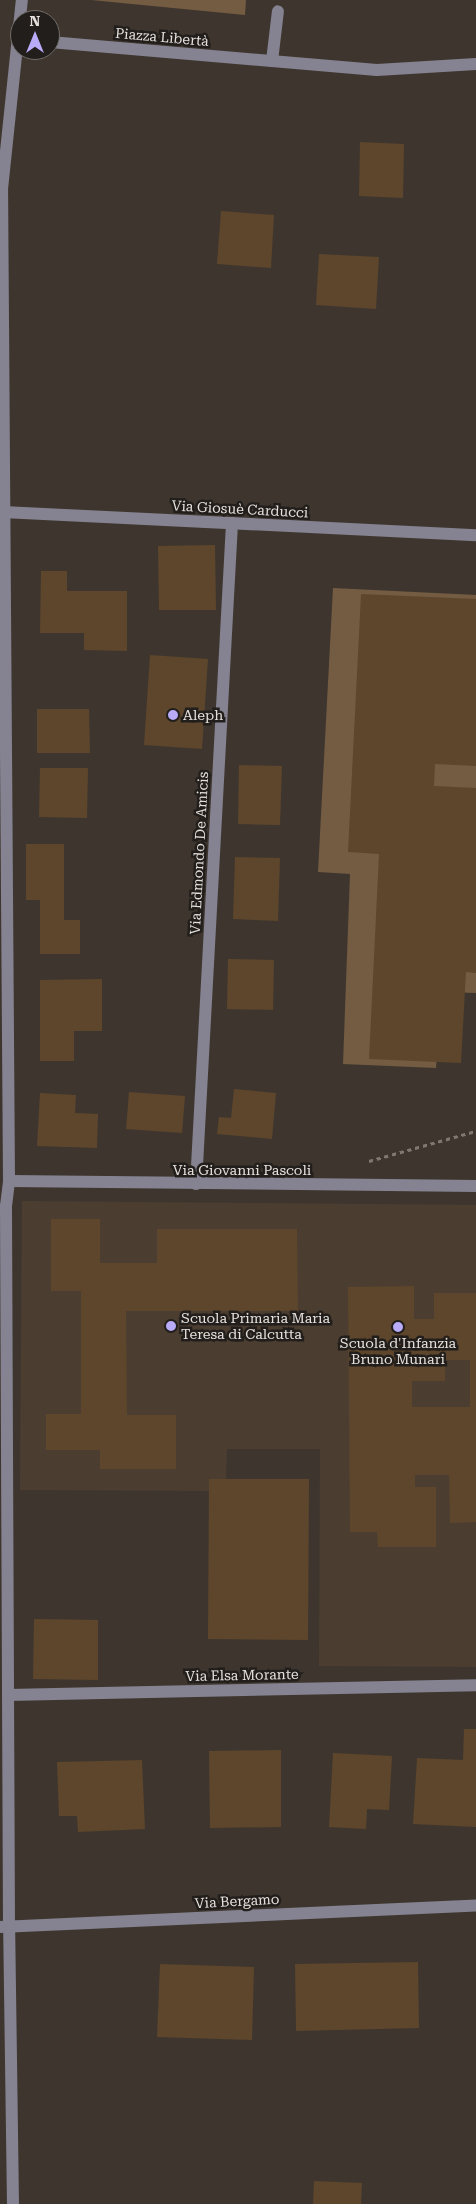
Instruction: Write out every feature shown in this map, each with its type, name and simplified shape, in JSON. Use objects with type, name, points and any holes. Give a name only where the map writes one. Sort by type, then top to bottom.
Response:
[{"type":"street","points":[[272,61],[278,11]]},
{"type":"street","name":"Piazza Libertà","points":[[60,43],[377,70],[476,64]]},
{"type":"street","points":[[13,2204],[4,1927],[8,1695],[3,1206],[8,1181],[2,189],[17,60]]},
{"type":"street","name":"Via Giosuè Carducci","points":[[3,512],[476,534]]},
{"type":"street","name":"Via Edmondo De Amicis","points":[[196,1184],[232,523]]},
{"type":"street","name":"Via Giovanni Pascoli","points":[[8,1181],[476,1186]]},
{"type":"street","name":"Via Elsa Morante","points":[[8,1695],[476,1686]]},
{"type":"street","name":"Via Bergamo","points":[[4,1927],[476,1905]]},
{"type":"path","points":[[361,1163],[476,1130]]},
{"type":"shaded area","points":[[91,0],[246,0],[245,15]]},
{"type":"shaded area","points":[[333,588],[476,595],[476,993],[442,992],[436,1068],[343,1064],[350,874],[318,872]]},
{"type":"shaded area","points":[[22,1201],[476,1205],[476,1667],[319,1666],[320,1449],[227,1449],[226,1479],[209,1479],[209,1491],[20,1490]]},
{"type":"building","points":[[360,142],[404,144],[403,198],[359,196]]},
{"type":"building","points":[[221,211],[274,215],[271,268],[217,264]]},
{"type":"building","points":[[319,254],[379,257],[376,309],[316,305]]},
{"type":"building","points":[[215,545],[216,610],[159,610],[158,546]]},
{"type":"building","points":[[41,571],[67,571],[67,591],[127,591],[127,651],[84,650],[84,633],[40,633]]},
{"type":"building","points":[[361,594],[476,599],[476,766],[435,764],[434,786],[476,788],[476,973],[466,972],[461,1063],[369,1059],[379,854],[348,852]]},
{"type":"building","points":[[150,655],[208,659],[202,749],[144,745]]},
{"type":"building","points":[[37,709],[89,709],[90,753],[37,753]]},
{"type":"building","points":[[239,765],[282,766],[280,825],[238,824]]},
{"type":"building","points":[[40,768],[88,768],[87,818],[39,817]]},
{"type":"building","points":[[26,844],[64,844],[64,920],[80,920],[80,954],[40,954],[40,900],[26,900]]},
{"type":"building","points":[[235,857],[280,858],[278,921],[233,919]]},
{"type":"building","points":[[228,959],[274,960],[273,1010],[227,1009]]},
{"type":"building","points":[[102,979],[102,1031],[74,1031],[74,1061],[40,1061],[40,980]]},
{"type":"building","points":[[234,1089],[276,1093],[272,1139],[217,1134],[219,1117],[231,1118]]},
{"type":"building","points":[[129,1092],[185,1096],[182,1133],[126,1129]]},
{"type":"building","points":[[40,1093],[76,1095],[75,1113],[98,1114],[97,1148],[37,1146]]},
{"type":"building","points":[[51,1219],[100,1219],[100,1263],[157,1263],[157,1229],[297,1229],[298,1311],[126,1311],[127,1415],[176,1415],[176,1469],[100,1469],[100,1450],[46,1450],[46,1414],[81,1414],[81,1291],[51,1291]]},
{"type":"building","points":[[414,1286],[414,1319],[434,1319],[434,1293],[476,1293],[476,1522],[450,1523],[449,1475],[415,1475],[415,1487],[436,1487],[436,1547],[378,1547],[377,1532],[350,1532],[348,1287]],"holes":[[[445,1360],[470,1360],[470,1407],[412,1407],[412,1381],[445,1381]]]},
{"type":"building","points":[[209,1479],[309,1479],[308,1640],[208,1639]]},
{"type":"building","points":[[34,1619],[98,1620],[98,1680],[33,1679]]},
{"type":"building","points":[[464,1729],[476,1729],[476,1827],[413,1824],[417,1758],[463,1760]]},
{"type":"building","points":[[281,1750],[281,1827],[210,1828],[209,1751]]},
{"type":"building","points":[[333,1753],[392,1756],[389,1810],[367,1809],[366,1829],[329,1827]]},
{"type":"building","points":[[142,1760],[145,1829],[78,1832],[77,1816],[59,1816],[57,1762]]},
{"type":"building","points":[[418,1962],[419,2028],[296,2031],[295,1964]]},
{"type":"building","points":[[160,1964],[254,1967],[252,2040],[157,2037]]},
{"type":"building","points":[[314,2181],[362,2183],[361,2204],[313,2204]]},
{"type":"place","name":"Aleph","points":[[173,715]]},
{"type":"place","name":"Scuola Primaria Maria Teresa di Calcutta","points":[[171,1326]]},
{"type":"place","name":"Scuola d'Infanzia Bruno Munari","points":[[398,1327]]}]
